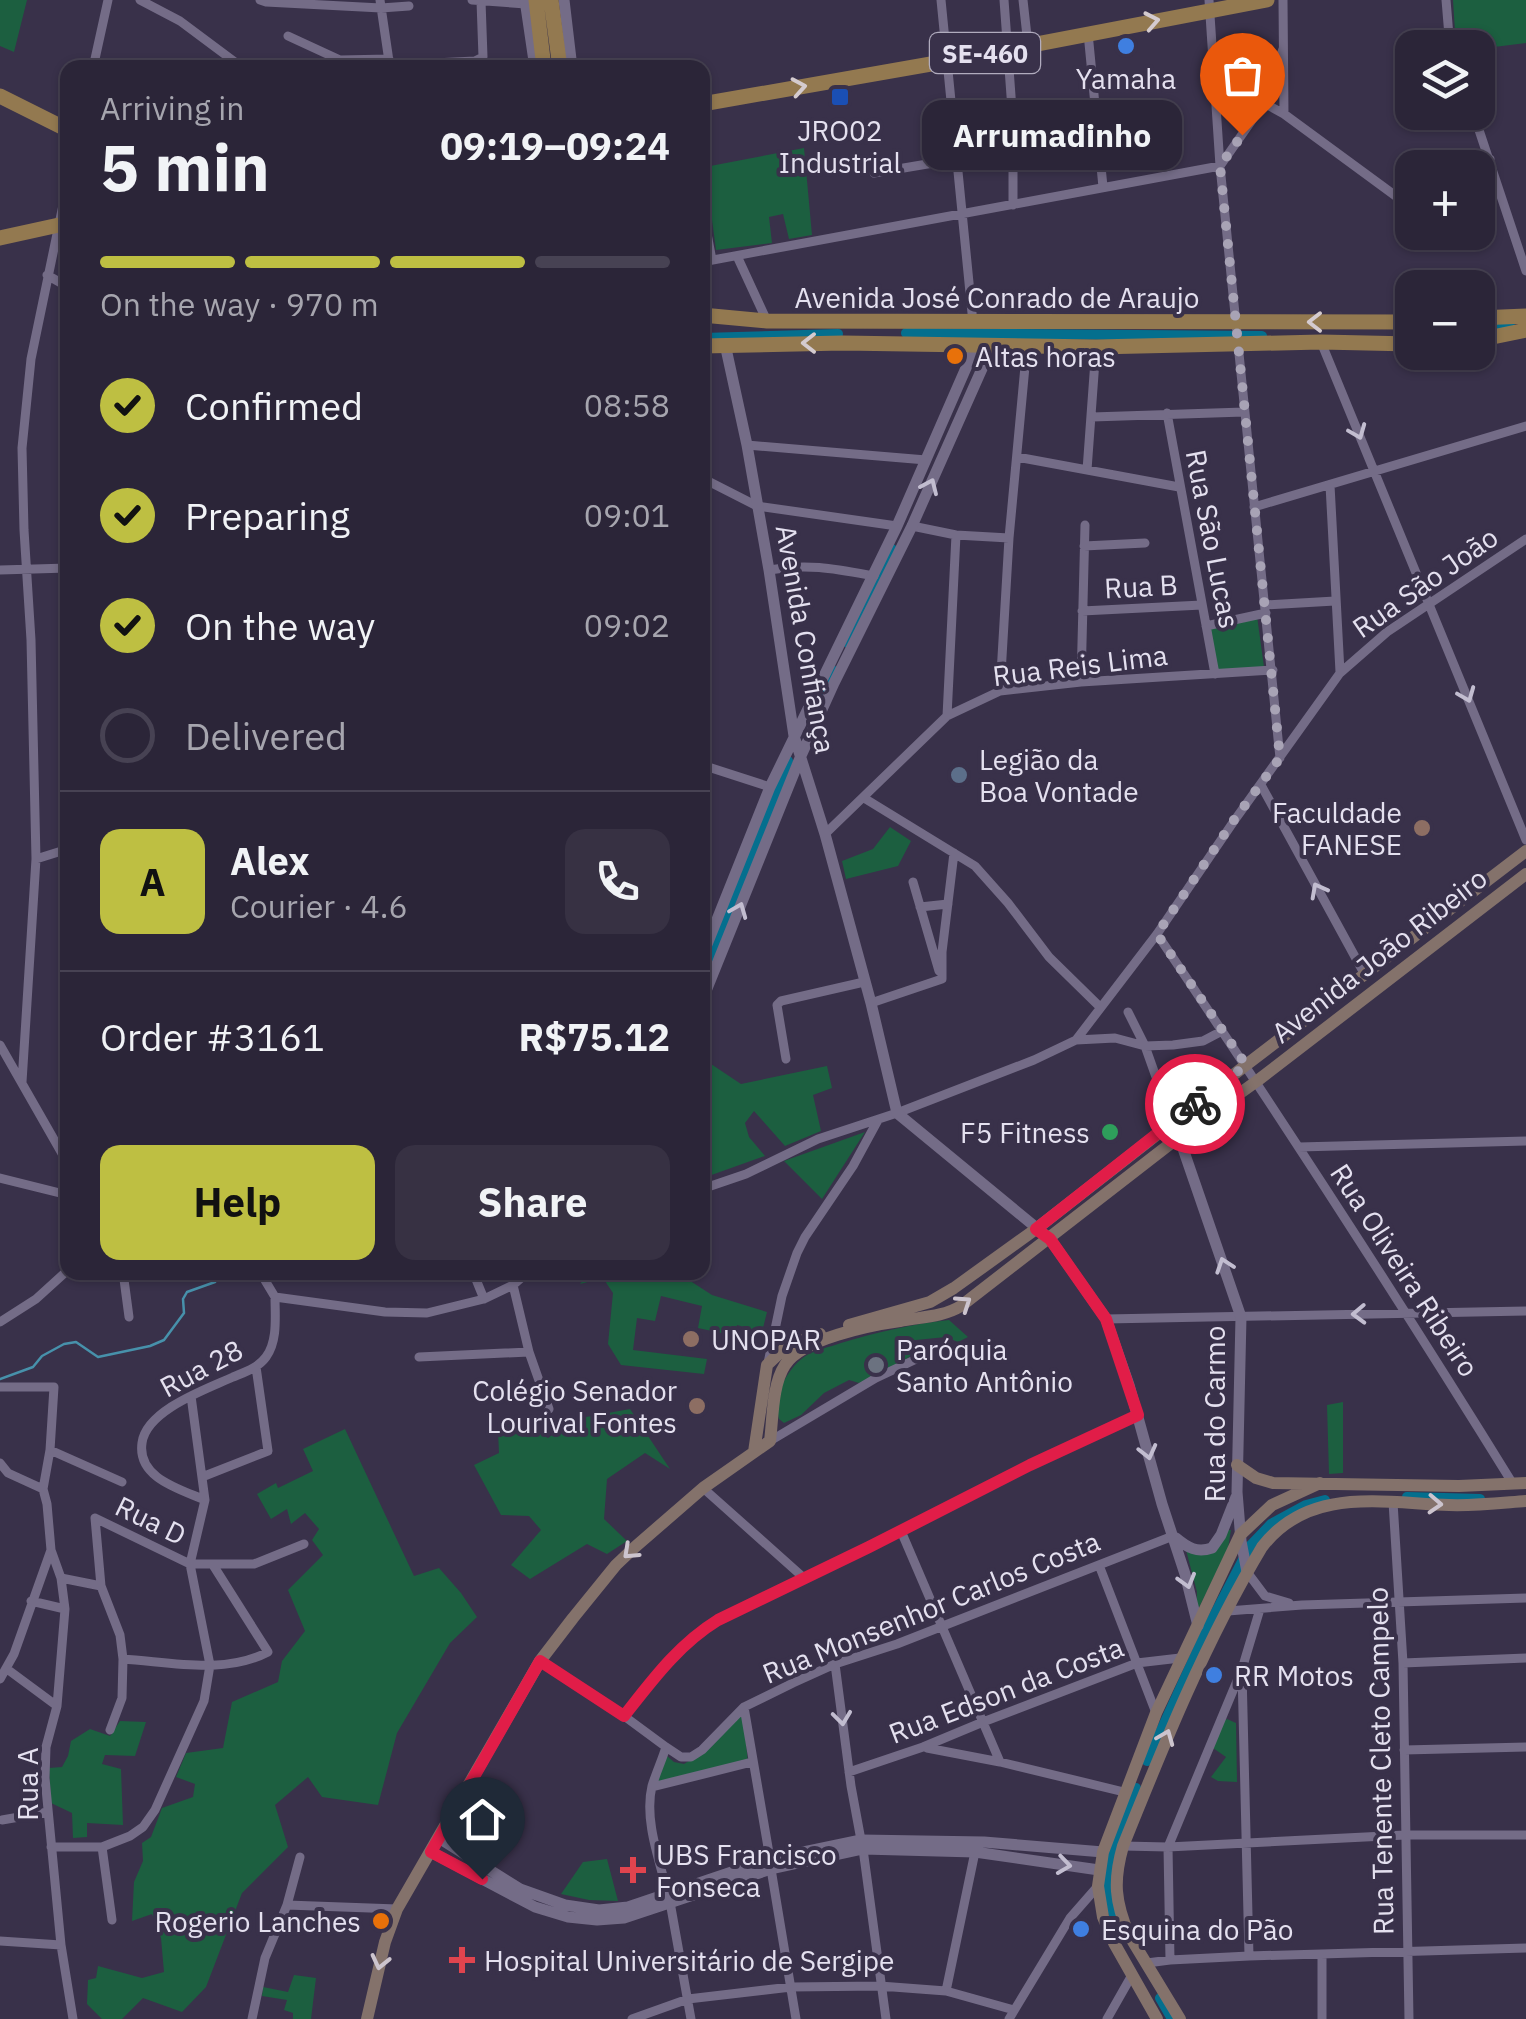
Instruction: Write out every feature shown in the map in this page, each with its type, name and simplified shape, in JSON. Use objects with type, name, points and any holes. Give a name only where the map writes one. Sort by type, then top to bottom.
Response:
[{"type":"main road","points":[[551,0],[559,60]]},
{"type":"main road","name":"SE-460","points":[[710,103],[1198,13],[1210,6],[1267,0]]},
{"type":"main road","points":[[529,1],[542,60]]},
{"type":"main road","points":[[0,96],[60,126]]},
{"type":"main road","points":[[0,239],[60,225]]},
{"type":"main road","name":"Avenida José Conrado de Araujo","points":[[710,316],[767,321],[972,323],[1395,322]]},
{"type":"main road","points":[[1495,317],[1526,316]]},
{"type":"main road","points":[[843,343],[895,322]]},
{"type":"main road","points":[[1140,324],[1156,344]]},
{"type":"main road","points":[[1495,336],[1526,330]]},
{"type":"main road","name":"Avenida José Conrado de Araujo","points":[[710,345],[1395,344]]},
{"type":"main road","name":"Avenida João Ribeiro","points":[[768,1365],[797,1341],[942,1296],[1036,1229],[1526,851]]},
{"type":"main road","name":"Avenida João Ribeiro","points":[[770,1441],[780,1375],[793,1356],[812,1345],[868,1328],[948,1313],[1526,874]]},
{"type":"main road","points":[[754,1452],[768,1365]]},
{"type":"main road","points":[[367,2019],[396,1909],[540,1661],[616,1565],[703,1488],[770,1441]]},
{"type":"main road","points":[[1238,1465],[1268,1482],[1520,1484]]},
{"type":"main road","points":[[1157,2019],[1108,1930],[1100,1906],[1098,1870],[1103,1852],[1156,1713],[1240,1538],[1272,1505],[1320,1483]]},
{"type":"main road","points":[[1180,2019],[1129,1936],[1118,1909],[1118,1865],[1181,1703],[1246,1568],[1271,1535],[1304,1512],[1343,1502],[1450,1505],[1526,1501]]},
{"type":"main road","points":[[1132,1772],[1149,1781]]},
{"type":"street","points":[[94,60],[108,0]]},
{"type":"street","points":[[140,0],[180,21],[232,60]]},
{"type":"street","points":[[472,0],[529,1],[533,60]]},
{"type":"street","points":[[564,0],[571,60]]},
{"type":"street","points":[[941,0],[972,323]]},
{"type":"street","points":[[1004,0],[1014,124],[1013,205]]},
{"type":"street","points":[[1023,0],[1028,45]]},
{"type":"street","points":[[1283,0],[1284,114]]},
{"type":"street","points":[[1446,0],[1448,30]]},
{"type":"street","points":[[261,1],[408,6]]},
{"type":"street","points":[[477,60],[483,57],[480,1]]},
{"type":"street","points":[[380,4],[389,60],[402,53]]},
{"type":"street","points":[[1210,6],[1220,166],[1280,758]]},
{"type":"street","points":[[1088,33],[1103,187]]},
{"type":"street","points":[[288,36],[335,60]]},
{"type":"street","points":[[710,261],[1220,166],[1264,104],[1283,49]]},
{"type":"street","points":[[1264,104],[1284,114],[1395,196]]},
{"type":"street","points":[[874,173],[958,160]]},
{"type":"street","points":[[1495,175],[1526,271]]},
{"type":"street","points":[[22,1082],[36,860],[23,426],[31,358],[47,275],[60,234]]},
{"type":"street","points":[[736,256],[767,321]]},
{"type":"street","points":[[47,275],[60,282]]},
{"type":"street","points":[[1321,342],[1526,840]]},
{"type":"street","name":"Avenida Confiança","points":[[725,344],[769,570],[794,738],[872,1003],[897,1113]]},
{"type":"street","points":[[710,937],[770,787],[984,344]]},
{"type":"street","points":[[710,981],[800,757],[912,526],[984,344]]},
{"type":"street","points":[[1000,692],[1008,538],[1026,345]]},
{"type":"street","points":[[1087,470],[1096,347]]},
{"type":"street","points":[[1092,417],[1244,412]]},
{"type":"street","name":"Rua São Lucas","points":[[1167,413],[1215,674]]},
{"type":"street","points":[[1254,507],[1526,426]]},
{"type":"street","points":[[747,445],[926,460]]},
{"type":"street","points":[[1017,456],[1179,487]]},
{"type":"street","points":[[710,482],[756,506],[897,526]]},
{"type":"street","points":[[1330,486],[1340,673]]},
{"type":"street","points":[[1081,682],[1085,524]]},
{"type":"street","points":[[912,526],[956,535],[1008,538]]},
{"type":"street","points":[[948,716],[956,535]]},
{"type":"street","name":"Rua São João","points":[[710,1186],[746,1174],[818,1139],[897,1113],[1076,1040],[1157,934],[1340,673],[1372,644],[1526,538]]},
{"type":"street","points":[[1084,546],[1145,543]]},
{"type":"street","points":[[769,570],[819,566],[874,576]]},
{"type":"street","points":[[0,570],[60,568]]},
{"type":"street","points":[[1206,626],[1266,609],[1335,601]]},
{"type":"street","name":"Rua B","points":[[1082,611],[1202,605]]},
{"type":"street","name":"Rua Reis Lima","points":[[825,834],[948,716],[1000,692],[1081,682],[1272,670]]},
{"type":"street","points":[[710,768],[770,787]]},
{"type":"street","points":[[1260,786],[1365,976]]},
{"type":"street","points":[[864,798],[975,866],[1039,946],[1100,1007]]},
{"type":"street","points":[[36,860],[60,852]]},
{"type":"street","points":[[942,979],[954,853]]},
{"type":"street","points":[[913,882],[942,979]]},
{"type":"street","points":[[920,907],[948,904]]},
{"type":"street","points":[[1157,934],[1246,1065]]},
{"type":"street","points":[[872,1003],[942,979]]},
{"type":"street","points":[[786,1059],[777,1004],[780,1001],[864,982]]},
{"type":"street","name":"Rua do Carmo","points":[[1128,1012],[1179,1137],[1241,1317],[1238,1492],[1246,1568]]},
{"type":"street","points":[[1076,1040],[1115,1038],[1145,1046],[1198,1043],[1222,1030]]},
{"type":"street","points":[[0,1045],[60,1150]]},
{"type":"street","name":"Rua Oliveira Ribeiro","points":[[1246,1065],[1520,1484]]},
{"type":"street","points":[[897,1113],[1050,1239],[1106,1319],[1138,1415],[1198,1626]]},
{"type":"street","points":[[768,1365],[782,1296],[797,1253],[878,1119]]},
{"type":"street","points":[[1299,1146],[1526,1141]]},
{"type":"street","points":[[0,1178],[60,1193]]},
{"type":"street","points":[[0,1322],[60,1277]]},
{"type":"street","points":[[124,1280],[129,1316]]},
{"type":"street","points":[[265,1280],[275,1297],[406,1314],[438,1311],[484,1299],[518,1280]]},
{"type":"street","points":[[476,1280],[484,1299]]},
{"type":"street","points":[[513,1284],[549,1409]]},
{"type":"street","name":"Rua 28","points":[[205,1500],[150,1472],[141,1448],[145,1432],[159,1415],[256,1367],[267,1356],[274,1339],[275,1297]]},
{"type":"street","points":[[1106,1319],[1526,1311]]},
{"type":"street","points":[[419,1357],[530,1352]]},
{"type":"street","points":[[770,1441],[876,1378],[926,1354]]},
{"type":"street","points":[[202,1477],[268,1451],[256,1367]]},
{"type":"street","points":[[0,1387],[54,1387],[43,1489],[48,1504],[51,1550],[4,1674],[56,1706]]},
{"type":"street","points":[[51,1847],[102,1847],[142,1827],[155,1810],[207,1690],[210,1666],[190,1564],[205,1500],[192,1396]]},
{"type":"street","points":[[624,1716],[664,1665],[696,1634],[733,1611],[1138,1415]]},
{"type":"street","points":[[50,1450],[122,1482]]},
{"type":"street","points":[[0,1463],[8,1473],[43,1489]]},
{"type":"street","points":[[0,1483],[8,1473]]},
{"type":"street","points":[[703,1488],[804,1578]]},
{"type":"street","points":[[1173,1536],[1191,1549],[1212,1548],[1222,1535],[1238,1492]]},
{"type":"street","name":"Rua Tenente Cleto Campelo","points":[[1393,1502],[1402,1663],[1409,2019]]},
{"type":"street","name":"Rua D","points":[[101,1586],[95,1518],[190,1564],[254,1564],[304,1544]]},
{"type":"street","points":[[901,1531],[1000,1762]]},
{"type":"street","name":"Rua Monsenhor Carlos Costa","points":[[666,1748],[685,1758],[694,1756],[744,1706],[835,1664],[1173,1536]]},
{"type":"street","name":"Rua A","points":[[51,1550],[62,1578],[65,1609],[56,1706],[44,1762],[60,1945],[73,2019]]},
{"type":"street","points":[[123,1659],[210,1666],[241,1662],[268,1652],[212,1565]]},
{"type":"street","points":[[1099,1565],[1156,1713]]},
{"type":"street","points":[[1246,1568],[1264,1596],[1302,1605]]},
{"type":"street","points":[[62,1578],[101,1586],[120,1635],[122,1698],[110,1730]]},
{"type":"street","points":[[1228,1611],[1526,1598]]},
{"type":"street","points":[[32,1601],[65,1609]]},
{"type":"street","points":[[1170,1960],[1168,1847],[1242,1670],[1260,1609]]},
{"type":"street","name":"Rua Edson da Costa","points":[[849,1772],[1137,1664],[1180,1658]]},
{"type":"street","points":[[1402,1663],[1526,1658]]},
{"type":"street","points":[[540,1661],[666,1748],[652,1788],[651,1815],[690,2019]]},
{"type":"street","points":[[835,1664],[886,2019]]},
{"type":"street","points":[[1242,1670],[1249,1956]]},
{"type":"street","points":[[744,1706],[796,2019]]},
{"type":"street","points":[[1226,1710],[1244,1719]]},
{"type":"street","points":[[923,1747],[1124,1792]]},
{"type":"street","points":[[1404,1750],[1526,1747]]},
{"type":"street","points":[[652,1788],[752,1762]]},
{"type":"street","points":[[2,1820],[48,1812]]},
{"type":"street","points":[[1123,1846],[1404,1835],[1526,1835]]},
{"type":"street","points":[[439,1838],[507,1882],[556,1902],[599,1910],[646,1905]]},
{"type":"street","points":[[431,1852],[518,1900],[548,1912],[597,1920],[624,1918],[668,1896],[770,1864],[862,1844],[984,1842],[1103,1852]]},
{"type":"street","points":[[862,1844],[975,1852],[1098,1870]]},
{"type":"street","points":[[102,1847],[112,1920]]},
{"type":"street","points":[[946,1992],[975,1852]]},
{"type":"street","points":[[252,2019],[264,1958],[288,1905],[300,1857]]},
{"type":"street","points":[[632,2019],[688,1998],[791,1987],[880,1986],[946,1992],[1012,2015],[1070,1918],[1098,1886]]},
{"type":"street","points":[[288,1905],[396,1909]]},
{"type":"street","points":[[0,1941],[60,1945]]},
{"type":"street","points":[[1147,1963],[1526,1948]]},
{"type":"street","points":[[1322,1956],[1322,2019]]},
{"type":"street","points":[[1107,2019],[1132,1975]]},
{"type":"green space","points":[[0,0],[27,0],[14,52],[0,46]]},
{"type":"green space","points":[[1453,0],[1526,0],[1526,43],[1495,47],[1495,30],[1455,30]]},
{"type":"green space","points":[[804,148],[812,235],[789,239],[783,214],[769,217],[772,243],[716,250],[710,166]]},
{"type":"green space","points":[[1257,616],[1264,667],[1216,672],[1209,623]]},
{"type":"green space","points":[[890,827],[911,841],[898,866],[846,879],[842,861],[873,849]]},
{"type":"green space","points":[[710,1063],[741,1084],[827,1066],[832,1088],[813,1095],[821,1131],[785,1146],[754,1111],[745,1123],[749,1137],[765,1156],[710,1176]]},
{"type":"green space","points":[[865,1132],[822,1199],[784,1161]]},
{"type":"green space","points":[[604,1280],[689,1280],[712,1295],[767,1312],[762,1332],[737,1325],[735,1336],[698,1328],[702,1306],[661,1296],[655,1321],[637,1318],[633,1350],[707,1359],[704,1374],[621,1365],[608,1344],[613,1293]]},
{"type":"green space","points":[[949,1320],[968,1337],[958,1342],[946,1337],[906,1341],[913,1354],[898,1365],[859,1383],[849,1380],[824,1393],[801,1415],[784,1423],[779,1419],[782,1385],[808,1355],[881,1332]]},
{"type":"green space","points":[[1343,1402],[1343,1473],[1329,1474],[1327,1405]]},
{"type":"green space","points":[[630,1409],[670,1469],[645,1453],[607,1479],[604,1519],[627,1541],[607,1554],[587,1544],[530,1579],[511,1565],[541,1530],[529,1516],[501,1515],[474,1465],[499,1453],[498,1431],[516,1421],[548,1438],[575,1419]]},
{"type":"green space","points":[[345,1429],[414,1576],[439,1568],[477,1617],[450,1643],[397,1733],[378,1805],[322,1797],[308,1777],[275,1805],[288,1847],[242,1893],[206,1987],[182,2012],[143,1998],[122,2019],[102,2019],[87,2004],[88,1980],[96,1978],[98,1966],[142,1978],[164,1972],[161,1938],[152,1914],[132,1921],[134,1882],[143,1861],[142,1843],[151,1837],[162,1808],[193,1797],[195,1784],[176,1777],[186,1753],[223,1748],[232,1702],[278,1682],[282,1661],[305,1631],[288,1590],[323,1555],[312,1540],[319,1529],[305,1513],[291,1524],[287,1509],[271,1519],[257,1494],[313,1471],[303,1449]]},
{"type":"green space","points":[[1228,1530],[1228,1548],[1196,1614],[1197,1592],[1186,1550],[1195,1553]]},
{"type":"green space","points":[[743,1712],[748,1764],[655,1786],[667,1756],[684,1764],[710,1748]]},
{"type":"green space","points":[[1227,1719],[1236,1723],[1237,1782],[1211,1777],[1226,1757],[1213,1748]]},
{"type":"green space","points":[[120,1721],[146,1722],[135,1756],[105,1755],[102,1764],[121,1769],[123,1825],[87,1823],[87,1837],[73,1838],[72,1813],[51,1803],[49,1768],[62,1767],[71,1741],[90,1729],[110,1736]]},
{"type":"green space","points":[[607,1859],[618,1901],[561,1894],[583,1862]]},
{"type":"green space","points":[[294,1975],[316,1978],[311,2019],[293,2019],[293,2013],[284,2010],[287,2000],[262,1996],[263,1987],[288,1992]]},
{"type":"waterway","points":[[1495,328],[1510,326]]},
{"type":"waterway","points":[[906,333],[1262,336]]},
{"type":"waterway","points":[[710,338],[838,334]]},
{"type":"waterway","points":[[848,643],[892,549]]},
{"type":"waterway","points":[[809,718],[834,671]]},
{"type":"waterway","points":[[710,958],[788,761]]},
{"type":"waterway","points":[[0,1379],[33,1367],[42,1356],[64,1344],[76,1342],[98,1357],[164,1340],[184,1313],[187,1292],[216,1280]]},
{"type":"waterway","points":[[1407,1497],[1480,1499]]},
{"type":"waterway","points":[[1147,1761],[1250,1546],[1271,1524],[1306,1505],[1325,1500]]},
{"type":"waterway","points":[[1124,1936],[1108,1895],[1107,1878],[1113,1845],[1136,1788]]},
{"type":"waterway","points":[[1160,1998],[1172,2019]]},
{"type":"way so far","points":[[1195,1104],[1246,1065],[1157,934],[1280,758],[1220,166],[1242,135]]},
{"type":"place","name":"Yamaha","points":[[1126,46]]},
{"type":"place","name":"JRO02 Industrial","points":[[840,97]]},
{"type":"place","name":"Arrumadinho","points":[[1242,135]]},
{"type":"place","name":"Altas horas","points":[[955,356]]},
{"type":"place","name":"Legião da Boa Vontade","points":[[959,775]]},
{"type":"place","name":"Faculdade FANESE","points":[[1422,828]]},
{"type":"place","name":"F5 Fitness","points":[[1110,1132]]},
{"type":"place","name":"UNOPAR","points":[[691,1339]]},
{"type":"place","name":"Paróquia Santo Antônio","points":[[876,1365]]},
{"type":"place","name":"Colégio Senador Lourival Fontes","points":[[697,1406]]},
{"type":"place","name":"RR Motos","points":[[1214,1675]]},
{"type":"place","name":"UBS Francisco Fonseca","points":[[633,1870]]},
{"type":"place","name":"Rogerio Lanches","points":[[381,1921]]},
{"type":"place","name":"Esquina do Pão","points":[[1081,1929]]},
{"type":"place","name":"Hospital Universitário de Sergipe","points":[[462,1960]]},
{"type":"route","points":[[482,1879],[431,1852],[540,1661],[624,1716],[664,1665],[696,1634],[733,1611],[1138,1415],[1106,1319],[1050,1239],[1036,1229],[1195,1104]]}]
